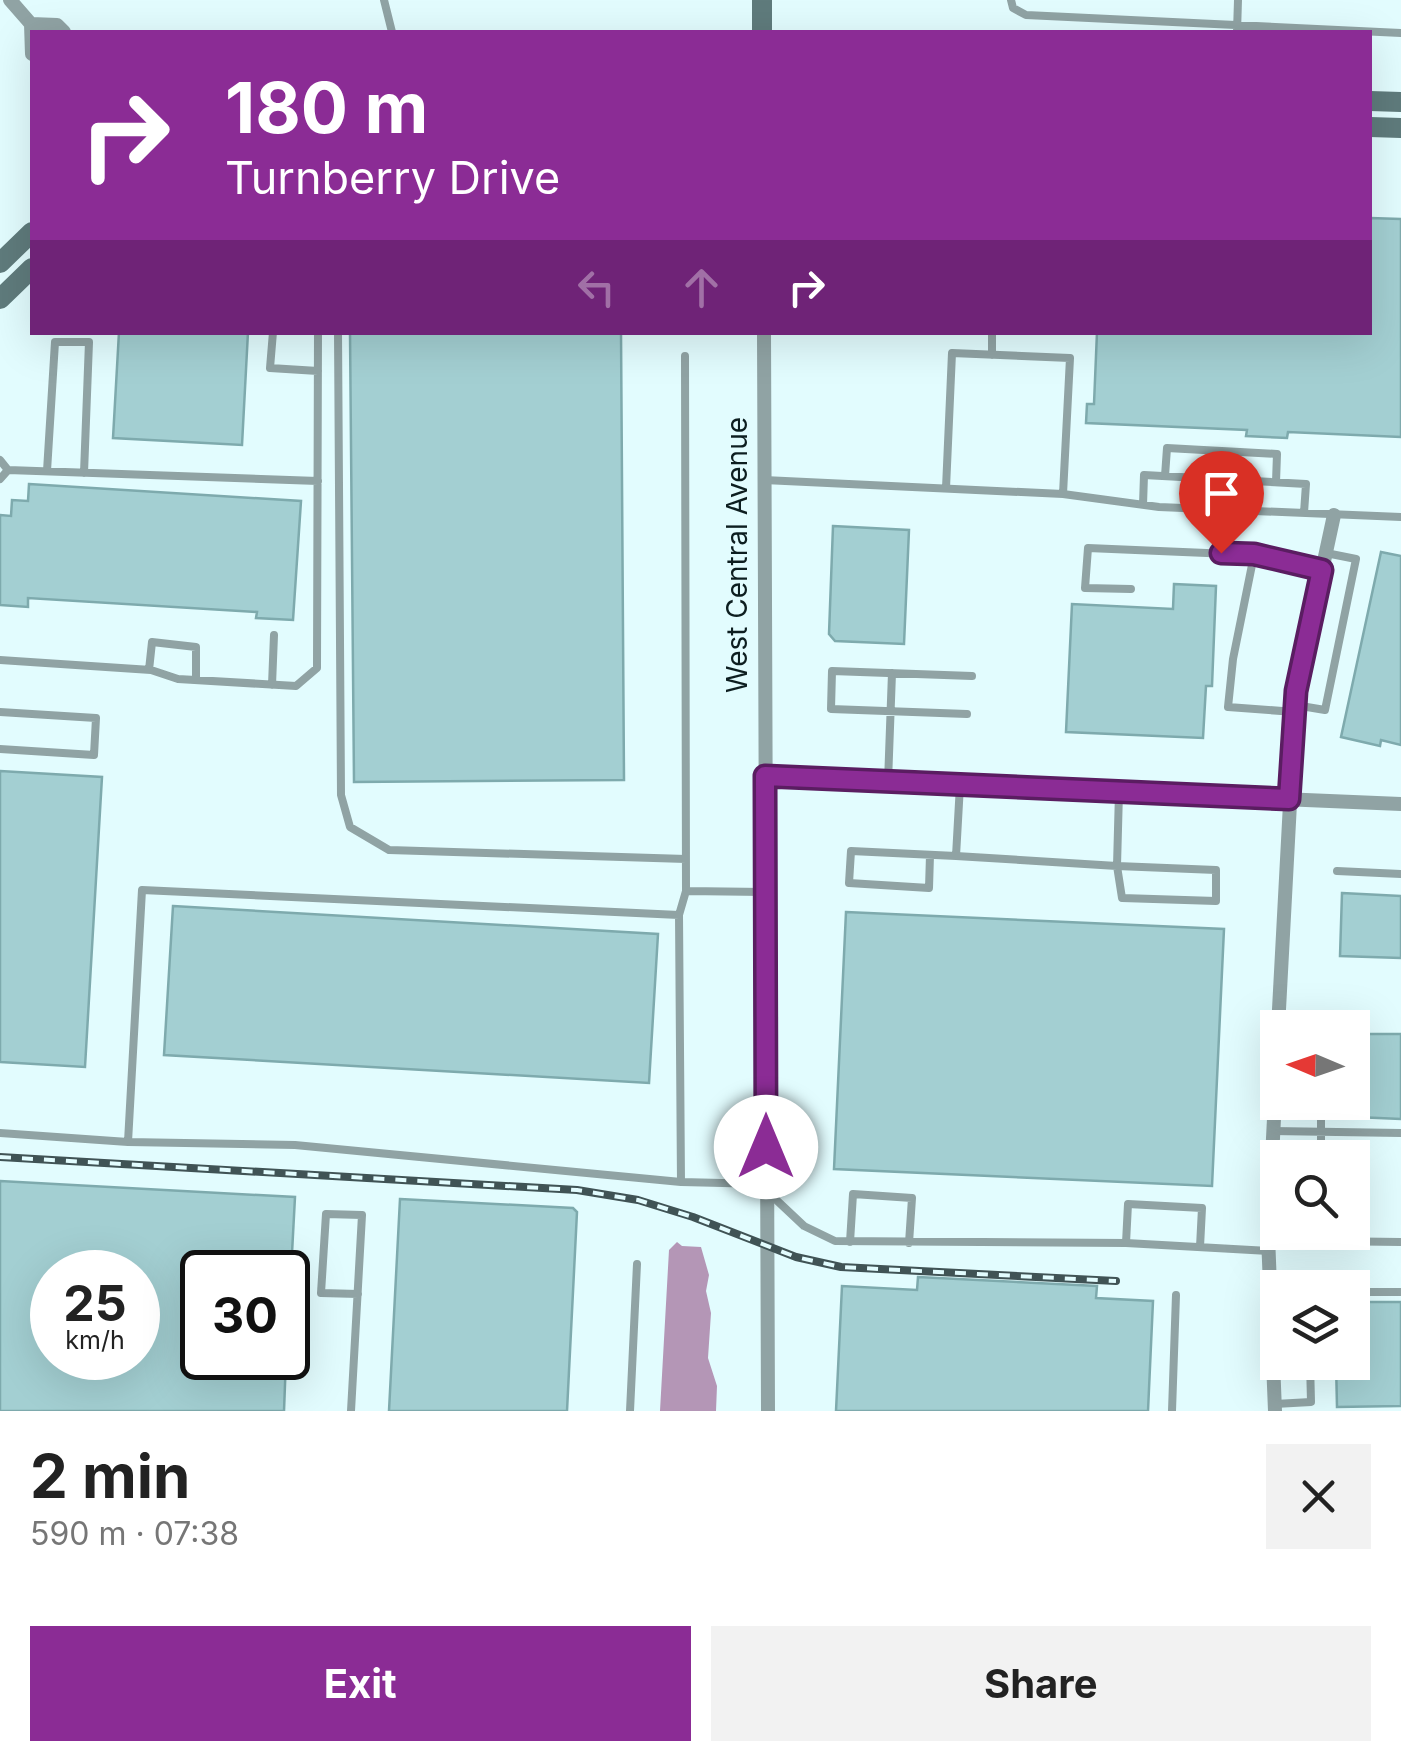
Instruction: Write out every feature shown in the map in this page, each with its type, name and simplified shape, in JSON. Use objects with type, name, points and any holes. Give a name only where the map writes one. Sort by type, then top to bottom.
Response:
[{"type":"main road","points":[[762,0],[762,30]]},
{"type":"main road","points":[[1372,101],[1401,102]]},
{"type":"main road","points":[[1372,126],[1401,128]]},
{"type":"main road","points":[[0,263],[30,234]]},
{"type":"main road","points":[[0,299],[30,270]]},
{"type":"street","points":[[10,0],[31,24],[31,30]]},
{"type":"street","points":[[31,24],[57,25],[62,30]]},
{"type":"street","name":"West Central Avenue","points":[[764,335],[768,1411]]},
{"type":"street","points":[[1279,1010],[1295,708],[1305,643],[1334,515]]},
{"type":"street","points":[[765,776],[1401,804]]},
{"type":"street","points":[[1270,1270],[1274,1120]]},
{"type":"street","points":[[1275,1380],[1275,1408]]},
{"type":"lane","points":[[384,0],[392,30]]},
{"type":"lane","points":[[1012,0],[1013,8],[1026,15],[1278,30]]},
{"type":"lane","points":[[1237,29],[1238,0]]},
{"type":"lane","points":[[1372,32],[1401,33]]},
{"type":"lane","points":[[272,335],[270,368],[318,371]]},
{"type":"lane","points":[[0,660],[149,670],[196,680],[296,686],[317,668],[318,335]]},
{"type":"lane","points":[[338,335],[341,795],[350,827],[389,850],[686,859]]},
{"type":"lane","points":[[992,335],[992,355]]},
{"type":"lane","points":[[47,471],[54,342],[89,338],[84,472]]},
{"type":"lane","points":[[946,488],[952,353],[1070,358],[1063,494]]},
{"type":"lane","points":[[681,1182],[679,915],[686,891],[685,356]]},
{"type":"lane","points":[[1165,476],[1167,448],[1277,454],[1276,482]]},
{"type":"lane","points":[[0,460],[8,470]]},
{"type":"lane","points":[[0,479],[8,470],[318,481]]},
{"type":"lane","points":[[1143,505],[1144,475],[1276,482],[1306,484],[1304,514]]},
{"type":"lane","points":[[764,480],[1063,494],[1143,505],[1401,518]]},
{"type":"lane","points":[[1132,588],[1086,588],[1088,548],[1254,554],[1322,570]]},
{"type":"lane","points":[[1254,554],[1228,707],[1325,710],[1356,559],[1326,554]]},
{"type":"lane","points":[[272,685],[274,636]]},
{"type":"lane","points":[[149,670],[152,642],[196,648],[196,680]]},
{"type":"lane","points":[[967,714],[831,709],[832,670],[972,676]]},
{"type":"lane","points":[[888,782],[892,673]]},
{"type":"lane","points":[[0,712],[96,718],[94,754],[0,750]]},
{"type":"lane","points":[[956,856],[960,785]]},
{"type":"lane","points":[[930,855],[929,888],[850,884],[851,851],[956,856],[1117,866],[1216,870],[1216,901],[1122,898],[1117,866],[1119,792]]},
{"type":"lane","points":[[1338,871],[1401,874]]},
{"type":"lane","points":[[128,1142],[142,890],[679,915]]},
{"type":"lane","points":[[686,891],[766,892]]},
{"type":"lane","points":[[1320,1120],[1320,1140]]},
{"type":"lane","points":[[1274,1130],[1401,1133]]},
{"type":"lane","points":[[0,1134],[128,1142],[295,1145],[767,1187],[798,1221],[818,1235],[850,1242],[1126,1243],[1268,1252]]},
{"type":"lane","points":[[850,1242],[852,1194],[912,1198],[909,1243]]},
{"type":"lane","points":[[1126,1243],[1128,1204],[1202,1208],[1200,1248]]},
{"type":"lane","points":[[351,1411],[358,1294],[362,1215],[326,1214],[321,1293],[358,1294]]},
{"type":"lane","points":[[1370,1242],[1401,1242]]},
{"type":"lane","points":[[630,1411],[636,1264]]},
{"type":"lane","points":[[1370,1292],[1401,1292]]},
{"type":"lane","points":[[1172,1411],[1176,1295]]},
{"type":"lane","points":[[1275,1408],[1311,1402],[1310,1380]]},
{"type":"shaded area","points":[[677,1242],[701,1247],[709,1275],[708,1358],[717,1386],[716,1411],[660,1411],[669,1250]]},
{"type":"building","points":[[1372,218],[1401,219],[1401,437],[1288,432],[1287,438],[1246,436],[1247,430],[1086,423],[1087,404],[1094,404],[1097,335],[1372,335]]},
{"type":"building","points":[[119,335],[248,335],[242,445],[113,438]]},
{"type":"building","points":[[350,335],[621,335],[624,780],[354,782]]},
{"type":"building","points":[[29,484],[301,501],[293,620],[256,618],[257,612],[28,598],[28,607],[0,605],[0,515],[11,516],[12,500],[28,501]]},
{"type":"building","points":[[833,526],[909,530],[904,644],[835,641],[829,634]]},
{"type":"building","points":[[1381,552],[1401,556],[1401,745],[1381,740],[1380,746],[1341,737]]},
{"type":"building","points":[[1174,584],[1216,586],[1212,686],[1206,686],[1203,738],[1066,732],[1072,604],[1173,609]]},
{"type":"building","points":[[0,771],[102,777],[85,1067],[0,1062]]},
{"type":"building","points":[[1342,893],[1401,896],[1401,958],[1340,956]]},
{"type":"building","points":[[173,906],[658,934],[649,1083],[164,1055]]},
{"type":"building","points":[[846,912],[1224,929],[1212,1186],[834,1169]]},
{"type":"building","points":[[1370,1034],[1401,1034],[1401,1119],[1370,1118]]},
{"type":"building","points":[[0,1181],[295,1197],[292,1250],[180,1250],[180,1380],[285,1380],[284,1411],[0,1411]]},
{"type":"building","points":[[400,1199],[573,1208],[577,1212],[567,1411],[389,1411]]},
{"type":"building","points":[[918,1277],[1097,1286],[1096,1298],[1153,1301],[1148,1411],[836,1411],[842,1286],[917,1290]]},
{"type":"building","points":[[1370,1302],[1401,1302],[1401,1406],[1337,1407],[1336,1380],[1370,1380]]},
{"type":"railway","points":[[0,1157],[577,1190],[638,1200],[796,1257],[841,1267],[1116,1281]]},
{"type":"route","points":[[766,1147],[765,776],[1289,799],[1296,691],[1322,570],[1254,554],[1221,553]]}]
